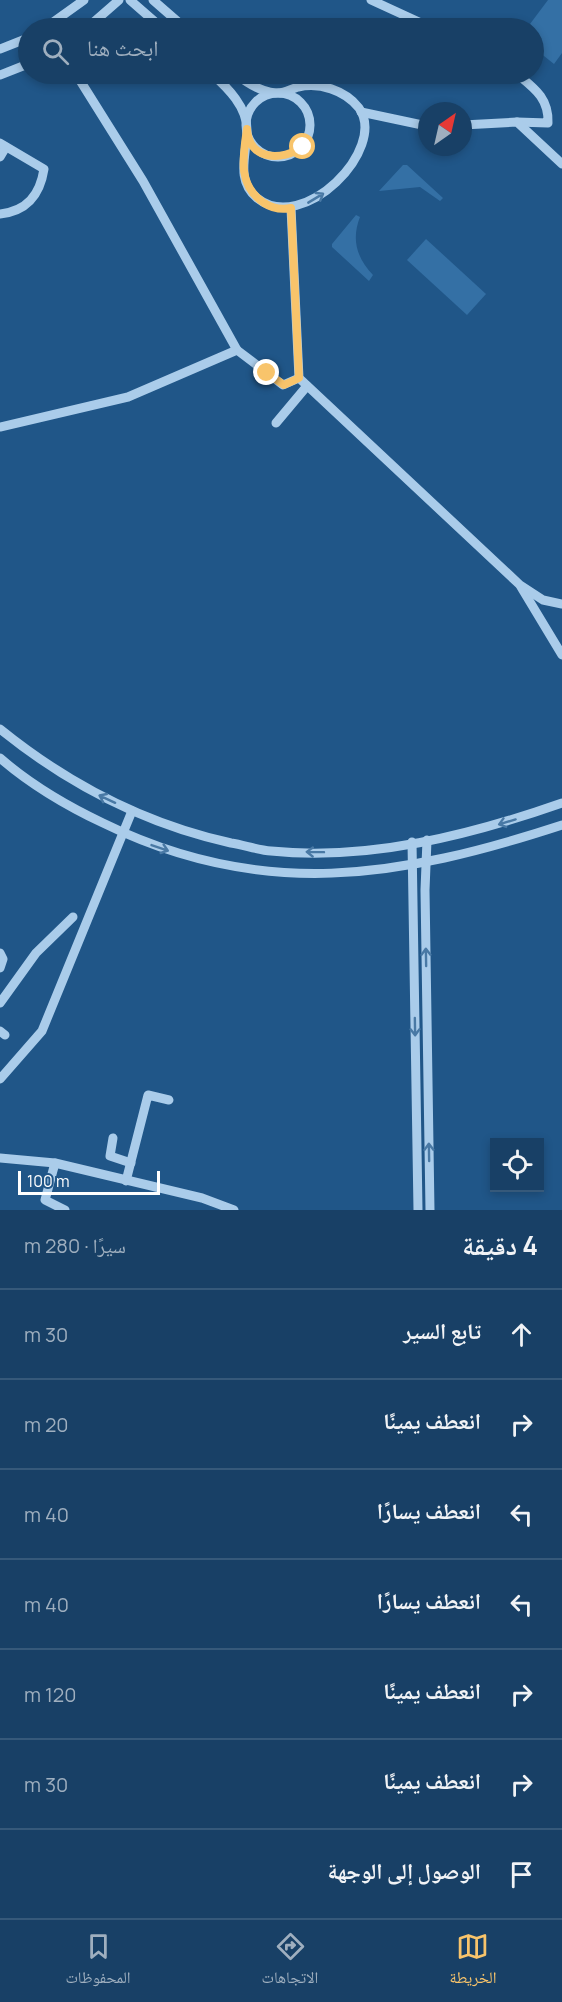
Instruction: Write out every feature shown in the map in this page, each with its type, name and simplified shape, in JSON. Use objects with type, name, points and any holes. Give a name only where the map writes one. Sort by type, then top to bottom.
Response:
[{"type":"street","points":[[59,18],[84,0]]},
{"type":"street","points":[[99,18],[120,0]]},
{"type":"street","points":[[130,0],[151,18]]},
{"type":"street","points":[[153,0],[174,18]]},
{"type":"street","points":[[371,0],[410,18]]},
{"type":"street","points":[[0,49],[18,42]]},
{"type":"street","points":[[0,75],[18,68]]},
{"type":"street","points":[[82,84],[149,191],[237,350],[284,385],[299,378]]},
{"type":"street","points":[[222,84],[233,94],[247,129],[248,135],[255,147],[266,155],[279,158],[303,147],[309,135],[310,122],[307,109],[297,99],[271,93],[250,109],[247,129],[243,174],[247,186],[255,197],[268,206],[291,208],[312,201],[327,192],[354,162],[364,138],[361,112]]},
{"type":"street","points":[[248,84],[277,94],[299,86],[321,86],[342,93],[361,112],[418,124]]},
{"type":"street","points":[[472,124],[548,123],[549,111],[541,94],[529,84]]},
{"type":"street","points":[[517,122],[562,164]]},
{"type":"street","points":[[0,157],[3,145],[44,169],[42,182],[34,200],[15,213],[0,214]]},
{"type":"street","points":[[291,208],[299,378],[520,585],[543,600],[562,604]]},
{"type":"street","points":[[0,427],[128,398],[237,350]]},
{"type":"street","points":[[276,423],[307,386]]},
{"type":"street","points":[[520,585],[562,655]]},
{"type":"street","points":[[0,729],[31,754],[86,789],[132,811],[192,834],[271,851],[340,852],[427,840],[504,823],[562,803]]},
{"type":"street","points":[[0,758],[74,809],[123,833],[192,859],[242,868],[289,873],[341,874],[413,864],[507,843],[562,825]]},
{"type":"street","points":[[0,1078],[42,1031],[132,811]]},
{"type":"street","points":[[427,840],[430,1210]]},
{"type":"street","points":[[412,842],[418,1210]]},
{"type":"street","points":[[0,1003],[36,953],[72,917]]},
{"type":"street","points":[[0,953],[3,958],[0,968]]},
{"type":"street","points":[[126,1181],[148,1095],[169,1100]]},
{"type":"street","points":[[113,1138],[110,1156],[130,1163]]},
{"type":"street","points":[[0,1158],[55,1163],[202,1198],[234,1210]]},
{"type":"street","points":[[42,1210],[55,1163]]},
{"type":"street","points":[[45,1200],[65,1210]]},
{"type":"shaded area","points":[[548,0],[562,0],[562,53],[554,64],[544,56],[544,18],[534,18]]},
{"type":"shaded area","points":[[403,165],[407,165],[443,198],[440,201],[420,187],[379,191]]},
{"type":"shaded area","points":[[356,215],[360,217],[356,233],[357,248],[363,262],[373,275],[369,281],[332,247]]},
{"type":"shaded area","points":[[426,239],[486,294],[467,315],[407,260]]},
{"type":"route","points":[[267,373],[284,385],[299,378],[291,208],[268,206],[255,197],[247,186],[243,174],[247,129],[255,147],[266,155],[279,158],[303,147]]}]
